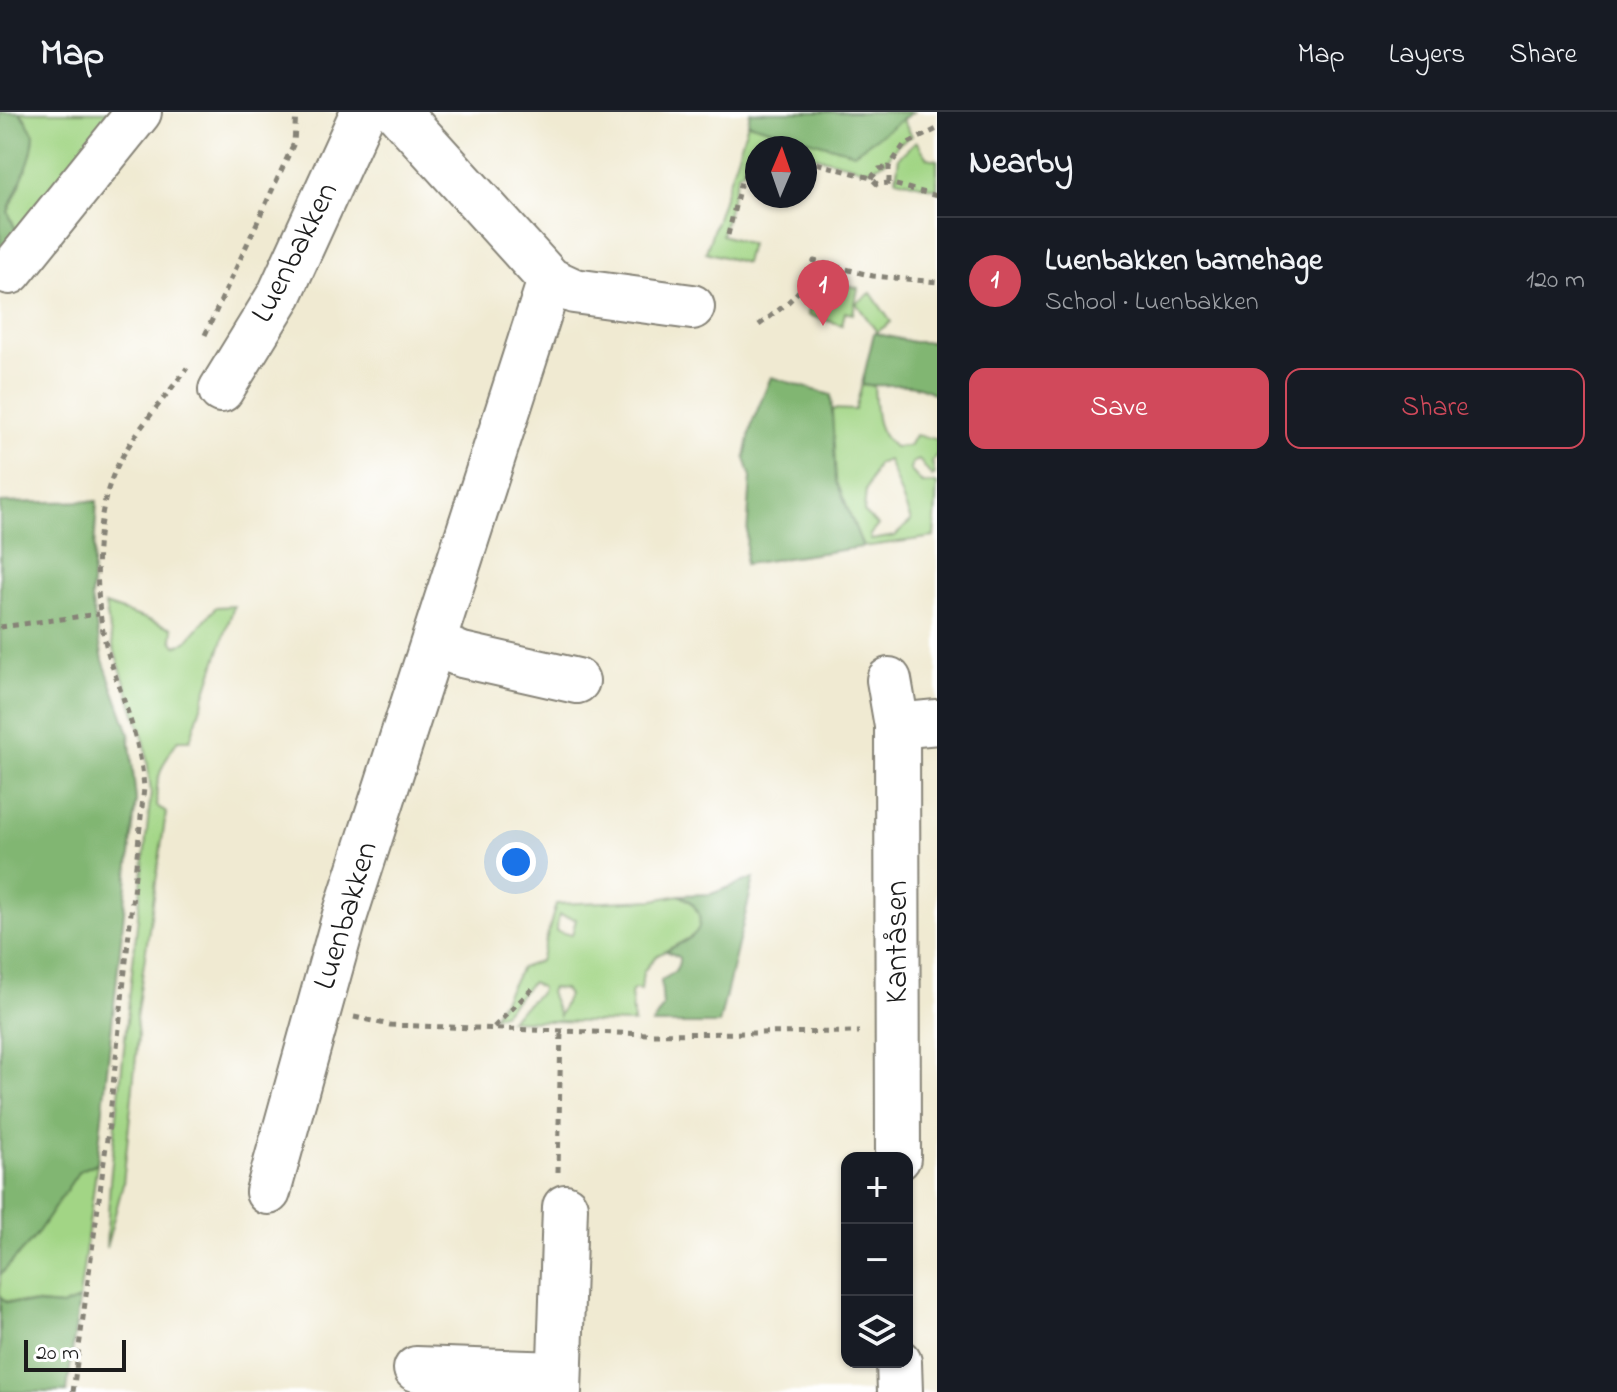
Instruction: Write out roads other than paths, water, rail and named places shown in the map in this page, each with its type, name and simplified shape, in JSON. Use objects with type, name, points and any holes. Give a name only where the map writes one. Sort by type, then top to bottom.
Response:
[{"type":"street","points":[[10,272],[139,112]]},
{"type":"street","name":"Luenbakken","points":[[221,390],[280,294],[363,112]]},
{"type":"street","points":[[398,112],[550,280],[574,291],[692,307]]},
{"type":"street","name":"Luenbakken","points":[[268,1192],[319,1006],[550,280]]},
{"type":"street","points":[[435,644],[462,655],[577,681]]},
{"type":"street","name":"Kantåsen","points":[[889,680],[917,724],[898,1036],[898,1152]]},
{"type":"street","points":[[416,1369],[559,1383],[565,1207]]},
{"type":"street","points":[[899,1368],[900,1392]]},
{"type":"place","name":"Luenbakken barnehage","points":[[823,326]]}]
